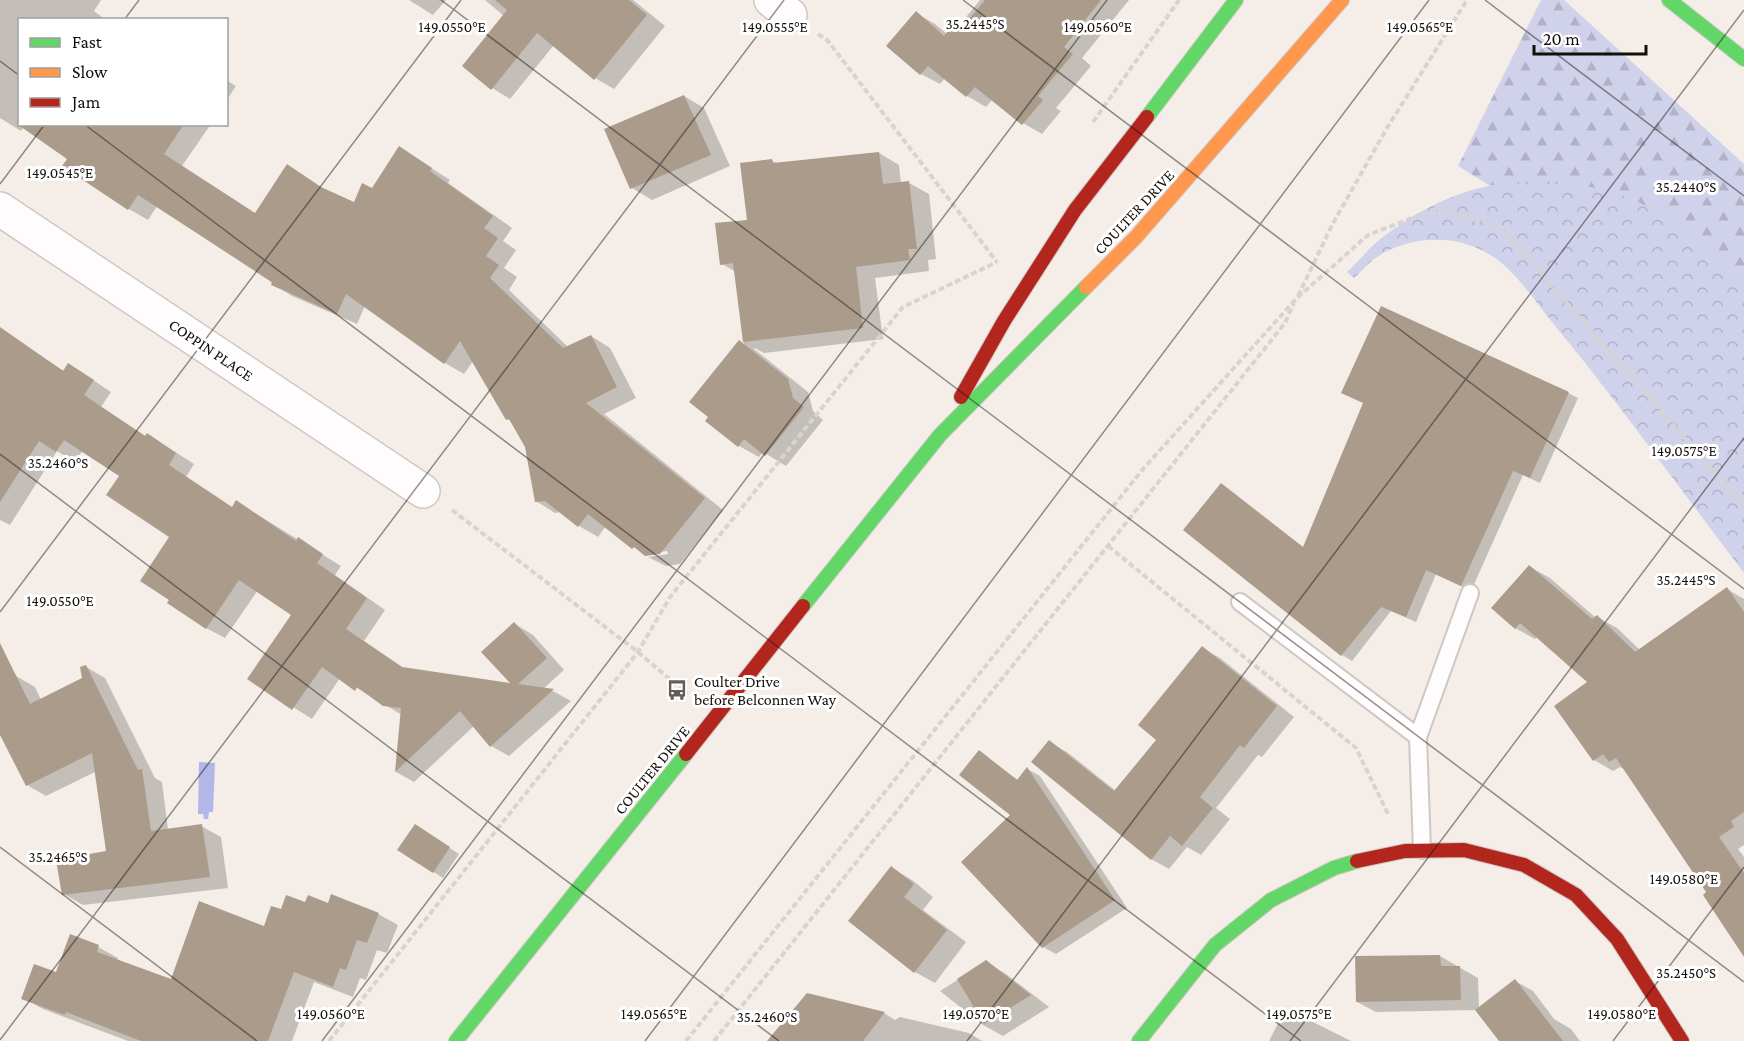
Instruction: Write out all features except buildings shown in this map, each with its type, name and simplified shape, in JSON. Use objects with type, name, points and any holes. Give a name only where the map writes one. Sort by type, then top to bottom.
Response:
[{"type":"main road","name":"COULTER DRIVE","points":[[940,435],[1004,321],[1075,210],[1236,0]]},
{"type":"main road","name":"COULTER DRIVE","points":[[456,1041],[940,435],[1136,237],[1342,0]]},
{"type":"main road","points":[[1669,0],[1744,59]]},
{"type":"main road","points":[[1692,0],[1744,49]]},
{"type":"main road","points":[[1307,42],[1355,7]]},
{"type":"main road","points":[[1139,1041],[1215,945],[1271,900],[1334,868],[1366,858],[1422,850],[1464,850],[1524,865],[1576,895],[1617,939],[1682,1041]]},
{"type":"street","name":"COPPIN PLACE","points":[[0,209],[423,490]]},
{"type":"lane","points":[[1422,850],[1418,737],[1470,593]]},
{"type":"lane","points":[[1240,602],[1418,737]]},
{"type":"path","points":[[714,1041],[1285,323],[1332,225],[1387,128],[1467,0]]},
{"type":"path","points":[[329,1041],[638,652],[670,597],[903,307],[997,262],[828,41],[780,8]]},
{"type":"path","points":[[686,1041],[1143,470],[1296,299],[1368,235],[1438,208],[1500,227],[1744,506]]},
{"type":"path","points":[[423,490],[464,518],[638,652],[715,718]]},
{"type":"path","points":[[1108,546],[1356,748],[1405,851]]},
{"type":"green space","points":[[1541,0],[1564,0],[1744,164],[1744,444],[1591,248],[1458,166]]},
{"type":"green space","points":[[1558,181],[1613,193],[1657,212],[1703,246],[1744,289],[1744,573],[1577,353],[1522,284],[1497,259],[1460,242],[1430,240],[1387,251],[1371,261],[1354,278],[1347,272],[1394,229],[1444,200],[1461,193],[1498,184]]},
{"type":"water","points":[[199,762],[215,763],[213,812],[209,812],[208,819],[204,819],[203,814],[198,814]]},
{"type":"traffic: fast","points":[[1147,117],[1236,0]]},
{"type":"traffic: fast","points":[[1669,0],[1744,59]]},
{"type":"traffic: fast","points":[[803,606],[940,435],[1086,287]]},
{"type":"traffic: fast","points":[[456,1041],[686,754]]},
{"type":"traffic: fast","points":[[1139,1041],[1215,945],[1271,900],[1334,868],[1357,861]]},
{"type":"traffic: slow","points":[[1086,287],[1136,237],[1342,0]]},
{"type":"traffic: jam","points":[[961,397],[1004,321],[1075,210],[1147,117]]},
{"type":"traffic: jam","points":[[686,754],[803,606]]},
{"type":"traffic: jam","points":[[1357,861],[1405,851],[1464,850],[1524,865],[1576,895],[1617,939],[1682,1041]]},
{"type":"place","name":"Coulter Drive before Belconnen Way","points":[[677,690]]}]
